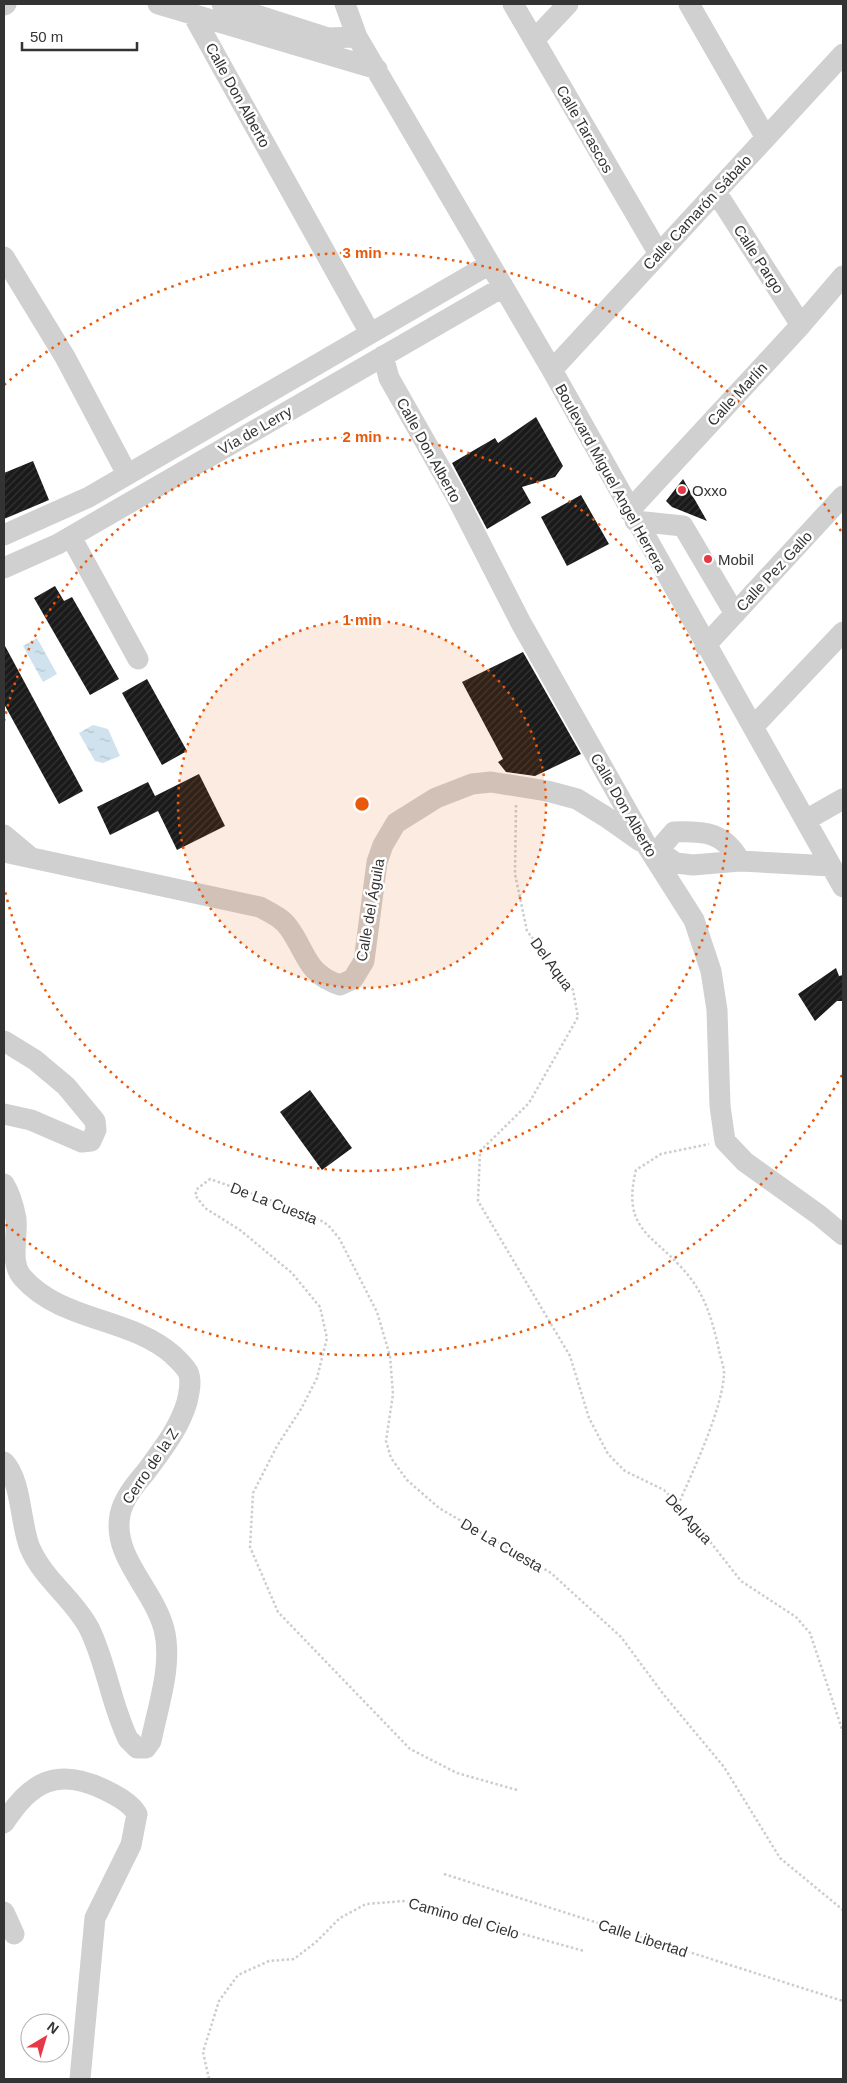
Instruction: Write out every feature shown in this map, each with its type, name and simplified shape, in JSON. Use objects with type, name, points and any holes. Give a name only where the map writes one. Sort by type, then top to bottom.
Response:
[{"type":"street","points":[[158,4],[377,69]]},
{"type":"street","name":"Boulevard Miguel Angel Herrera","points":[[345,4],[357,37],[552,370],[705,646],[843,887]]},
{"type":"street","name":"Calle Tarascos","points":[[512,4],[659,254]]},
{"type":"street","points":[[534,40],[568,4]]},
{"type":"street","points":[[689,4],[766,138]]},
{"type":"street","points":[[231,5],[328,38],[357,37]]},
{"type":"street","name":"Calle Don Alberto","points":[[193,15],[370,333]]},
{"type":"street","name":"Calle Camarón Sábalo","points":[[552,370],[843,54]]},
{"type":"street","name":"Calle Pargo","points":[[716,192],[801,325]]},
{"type":"street","points":[[4,257],[65,357],[126,474]]},
{"type":"street","name":"Vía de Lerry","points":[[4,536],[89,497],[490,264]]},
{"type":"street","name":"Calle Marlín","points":[[632,516],[843,276]]},
{"type":"street","name":"Vía de Lerry","points":[[4,568],[39,554],[71,537],[502,286]]},
{"type":"street","name":"Calle Don Alberto","points":[[383,356],[389,378],[456,496],[521,623],[654,847],[694,920],[711,971],[717,1010],[720,1106],[725,1141]]},
{"type":"street","name":"Calle Pez Gallo","points":[[705,646],[843,496]]},
{"type":"street","points":[[89,497],[101,519]]},
{"type":"street","points":[[632,516],[683,526],[735,614]]},
{"type":"street","points":[[71,537],[138,660]]},
{"type":"street","points":[[753,727],[842,637]]},
{"type":"street","name":"Calle del Águila","points":[[4,835],[35,860],[260,907],[281,919],[289,927],[308,964],[320,976],[340,985],[353,978],[364,961],[377,862],[383,845],[396,823],[436,798],[472,784],[491,782],[577,799],[676,863],[693,864],[740,860],[832,866]]},
{"type":"street","points":[[806,820],[843,799]]},
{"type":"street","points":[[654,847],[674,832],[705,831],[733,848],[740,860]]},
{"type":"street","points":[[4,852],[35,860]]},
{"type":"street","points":[[4,1040],[36,1060],[61,1082],[95,1121],[96,1130],[91,1140],[82,1142],[31,1120],[4,1114]]},
{"type":"street","points":[[725,1141],[745,1162],[819,1214],[843,1235]]},
{"type":"street","name":"Cerro de la Z","points":[[4,1184],[15,1217],[16,1264],[23,1279],[54,1301],[76,1312],[146,1336],[180,1362],[189,1376],[188,1400],[175,1431],[128,1496],[120,1515],[124,1554],[152,1598],[165,1636],[165,1667],[151,1740],[146,1748],[137,1748],[128,1739],[89,1629],[75,1607],[43,1571],[31,1550],[13,1479],[4,1462]]},
{"type":"street","points":[[4,1823],[25,1796],[44,1783],[61,1777],[77,1779],[109,1792],[130,1806],[137,1814],[131,1845],[95,1918],[95,1936],[89,1966],[89,1986],[80,2079]]},
{"type":"street","points":[[4,1912],[14,1934]]},
{"type":"path","name":"Del Aqua","points":[[478,1201],[480,1152],[529,1103],[578,1017],[573,990],[527,930],[519,900],[515,874],[516,786]]},
{"type":"path","points":[[678,1506],[716,1408],[724,1372],[711,1314],[702,1294],[682,1268],[645,1234],[633,1210],[633,1184],[636,1170],[660,1154],[725,1141]]},
{"type":"path","name":"De La Cuesta","points":[[518,1790],[457,1773],[410,1749],[278,1612],[250,1547],[253,1493],[277,1446],[301,1409],[317,1378],[327,1338],[320,1307],[292,1272],[240,1230],[205,1208],[195,1195],[198,1188],[210,1178],[312,1215],[328,1225],[339,1238],[377,1312],[387,1347],[393,1394],[386,1442],[391,1458],[407,1480],[439,1508],[551,1573],[621,1637],[664,1695],[724,1767],[780,1858],[843,1910]]},
{"type":"path","name":"Del Agua","points":[[478,1201],[570,1356],[589,1418],[608,1454],[626,1472],[664,1490],[697,1524],[740,1581],[796,1617],[810,1633],[843,1732]]},
{"type":"path","name":"Calle Libertad","points":[[444,1874],[843,2001]]},
{"type":"path","name":"Camino del Cielo","points":[[209,2079],[203,2052],[219,2001],[238,1975],[269,1961],[294,1959],[316,1942],[340,1918],[366,1904],[404,1901],[460,1914],[546,1942],[584,1951]]},
{"type":"water","points":[[37,638],[57,674],[43,682],[23,646]]},
{"type":"water","points":[[93,725],[108,729],[120,756],[103,763],[95,761],[79,733]]},
{"type":"building","points":[[536,417],[563,466],[555,477],[522,487],[531,503],[487,529],[452,463],[495,438],[498,443]]},
{"type":"building","points":[[33,461],[49,500],[4,519],[4,473]]},
{"type":"building","name":"Oxxo","points":[[683,479],[707,521],[672,507],[666,501]]},
{"type":"building","points":[[581,495],[609,544],[567,566],[541,517]]},
{"type":"building","points":[[55,586],[64,601],[72,597],[119,679],[90,695],[34,598]]},
{"type":"building","points":[[4,644],[83,791],[59,804],[4,704]]},
{"type":"building","points":[[523,652],[581,754],[535,776],[506,772],[498,762],[503,759],[462,682]]},
{"type":"building","points":[[147,679],[187,751],[162,765],[122,693]]},
{"type":"building","points":[[199,774],[225,826],[177,850],[158,811],[110,835],[97,807],[148,782],[155,796]]},
{"type":"building","points":[[836,968],[839,976],[843,975],[843,1001],[837,1001],[815,1021],[798,994]]},
{"type":"building","points":[[310,1090],[352,1148],[322,1170],[280,1112]]},
{"type":"place","name":"Oxxo","points":[[682,490]]},
{"type":"place","name":"Mobil","points":[[708,559]]}]
